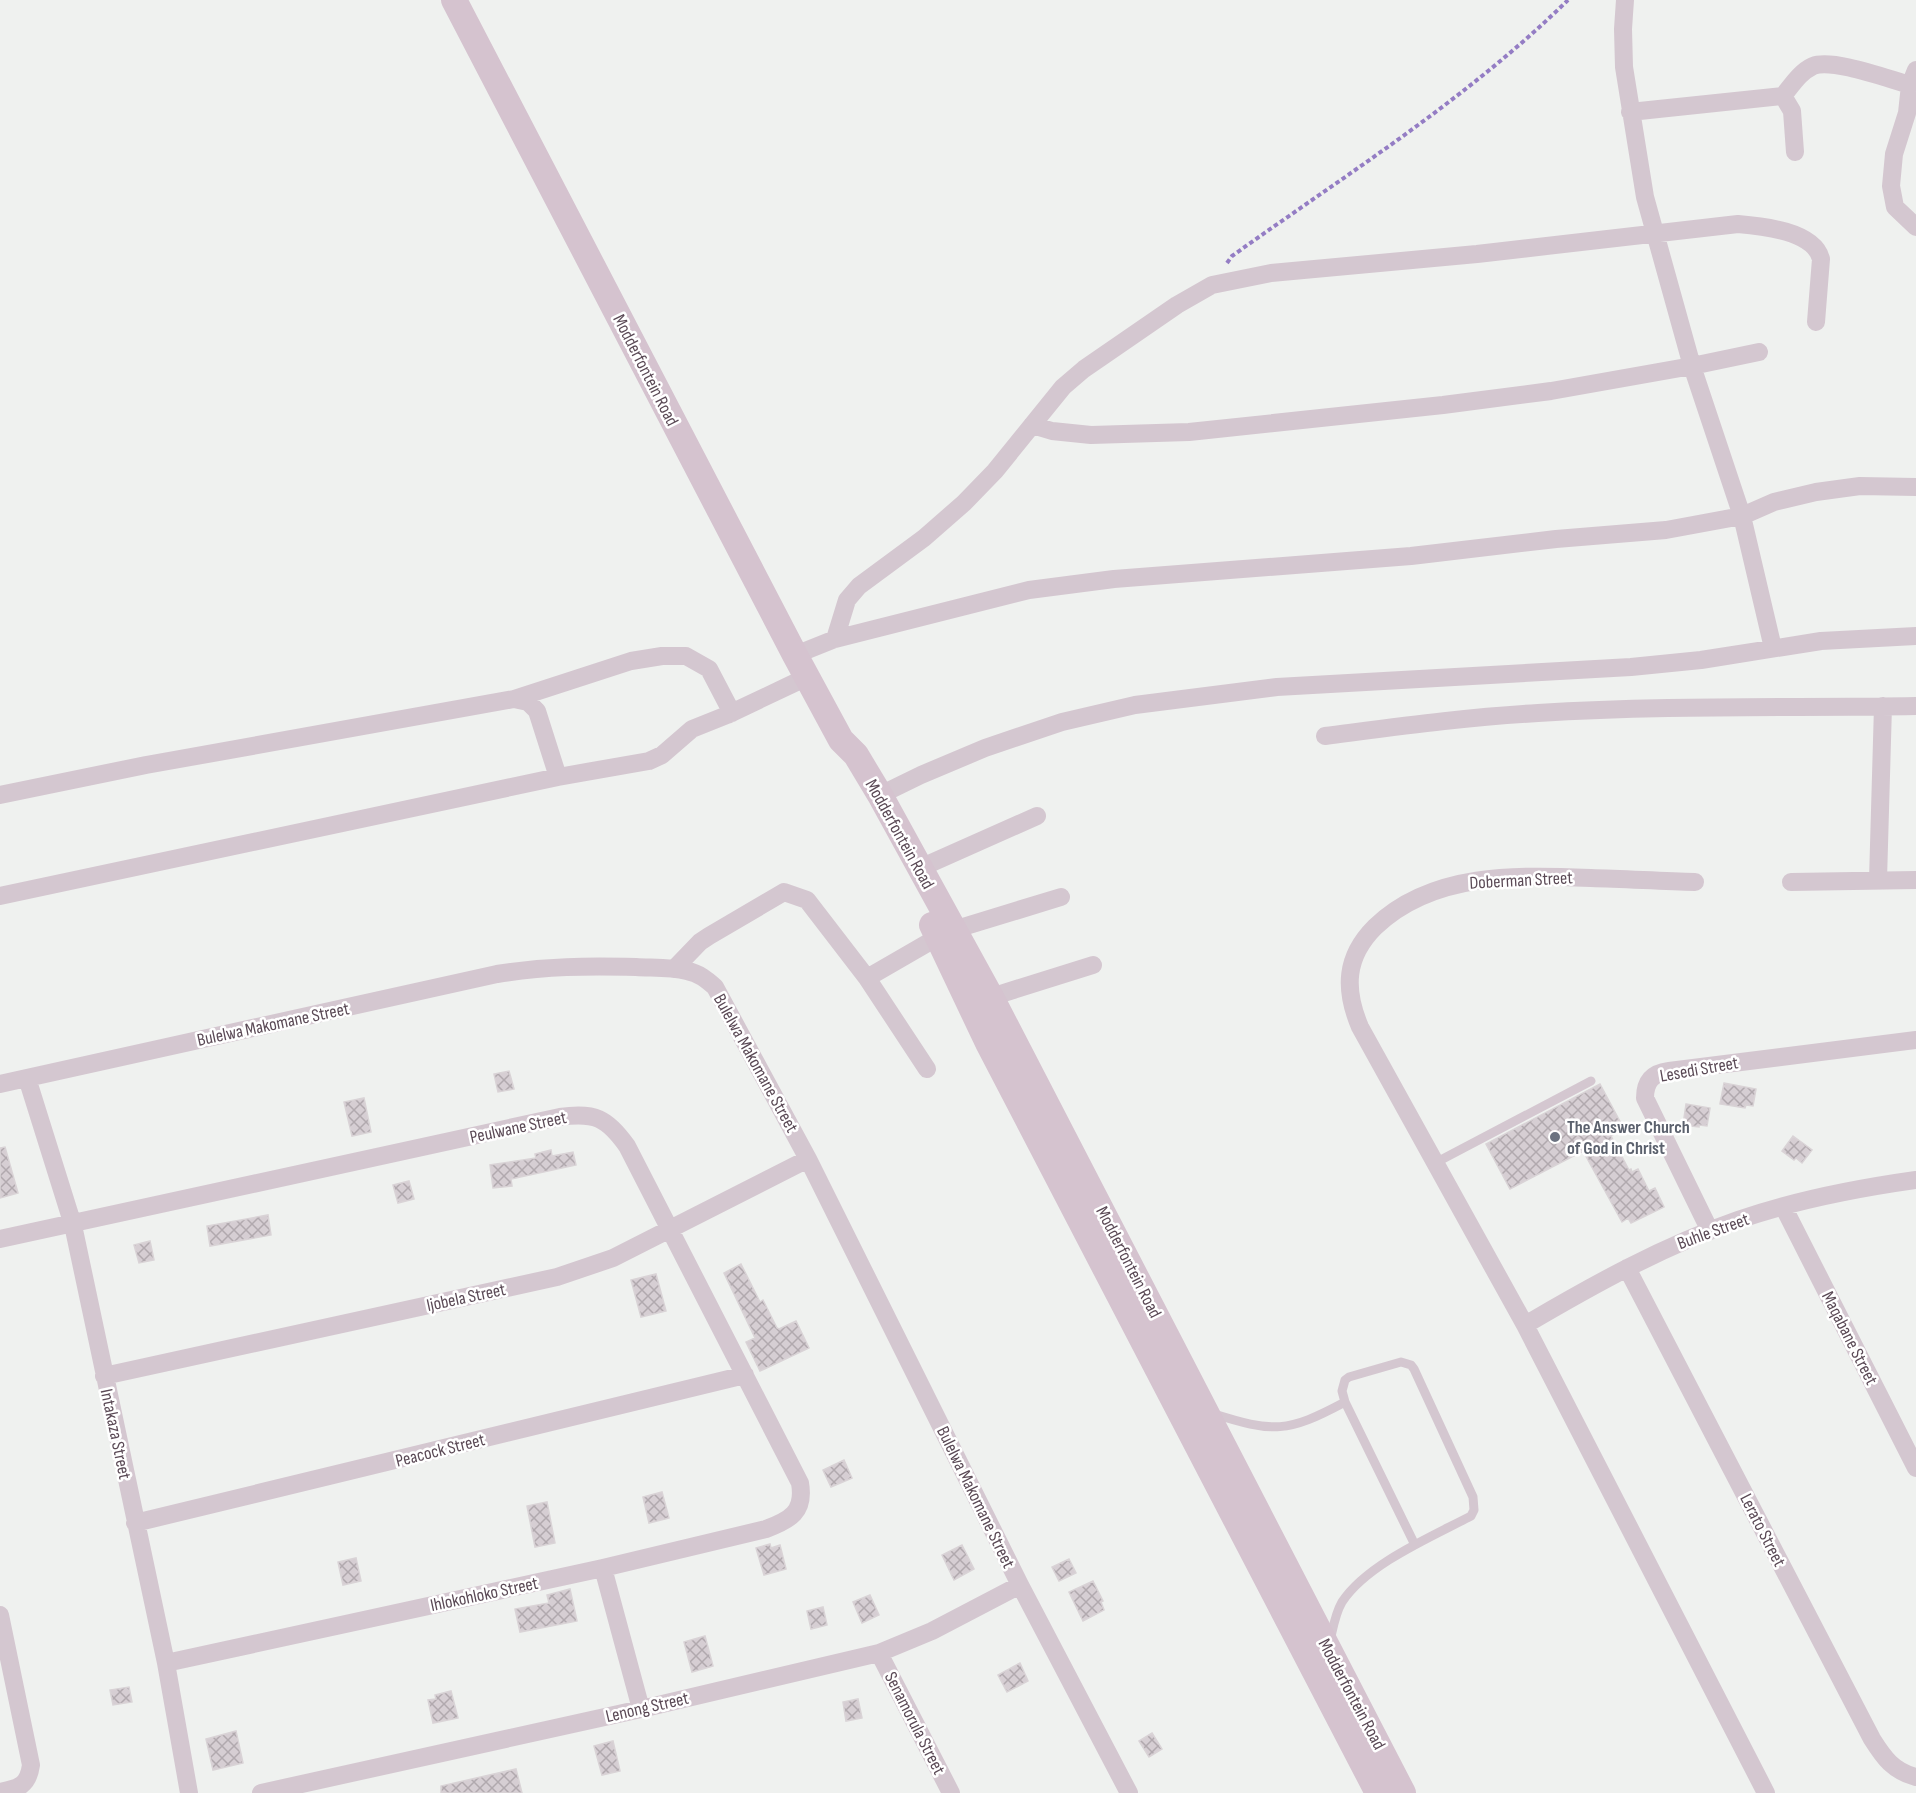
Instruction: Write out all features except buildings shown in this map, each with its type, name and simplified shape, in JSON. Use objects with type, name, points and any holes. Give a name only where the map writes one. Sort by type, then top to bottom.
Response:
[{"type":"main road","name":"Modderfontein Road","points":[[454,0],[795,655],[841,740],[856,755],[920,868],[988,1043],[1064,1185],[1378,1793]]},
{"type":"main road","name":"Modderfontein Road","points":[[841,740],[845,761],[862,797],[946,934],[991,997],[1403,1793]]},
{"type":"street","points":[[1625,0],[1624,67],[1645,197],[1692,366],[1742,516],[1773,648]]},
{"type":"street","points":[[1630,112],[1783,96],[1799,76],[1822,63],[1913,78],[1907,113],[1910,128],[1894,154],[1892,196],[1895,207],[1916,226]]},
{"type":"street","points":[[1783,96],[1792,111],[1795,152]]},
{"type":"street","points":[[835,639],[847,600],[859,586],[924,538],[964,503],[995,471],[1062,387],[1084,369],[1177,305],[1212,285],[1271,273],[1477,254],[1738,224],[1774,229],[1812,243],[1819,251],[1821,259],[1816,321]]},
{"type":"street","points":[[1032,425],[1052,431],[1091,435],[1189,432],[1454,404],[1551,390],[1760,352]]},
{"type":"street","points":[[795,655],[835,639],[1040,589],[1114,579],[1412,556],[1556,539],[1666,530],[1742,516],[1774,502],[1816,492],[1860,486],[1916,487]]},
{"type":"street","points":[[880,795],[985,748],[1062,722],[1135,705],[1277,687],[1630,667],[1701,660],[1821,641],[1916,636]]},
{"type":"street","points":[[0,795],[146,765],[514,699],[631,661],[662,656],[686,656],[709,669],[732,713]]},
{"type":"street","points":[[0,896],[558,777],[649,760],[662,755],[692,729],[732,713],[807,677]]},
{"type":"street","points":[[514,699],[528,702],[537,711],[558,777]]},
{"type":"street","points":[[1325,736],[1431,722],[1536,713],[1736,706],[1916,706]]},
{"type":"street","points":[[1878,880],[1883,706]]},
{"type":"street","points":[[920,868],[1037,816]]},
{"type":"street","name":"Doberman Street","points":[[1435,1163],[1360,1027],[1353,1008],[1349,990],[1350,973],[1364,938],[1402,906],[1426,894],[1456,884],[1521,876],[1695,882]]},
{"type":"street","points":[[1791,882],[1916,880]]},
{"type":"street","points":[[674,969],[709,936],[784,892],[807,900],[867,978],[927,1069]]},
{"type":"street","points":[[867,978],[946,934],[1061,897]]},
{"type":"street","name":"Bulelwa Makomane Street","points":[[0,1084],[517,971],[587,965],[674,969],[689,971],[704,977],[715,987],[808,1159],[1020,1585],[1129,1793]]},
{"type":"street","points":[[991,997],[1093,965]]},
{"type":"street","name":"Lesedi Street","points":[[1710,1231],[1645,1098],[1645,1089],[1649,1080],[1657,1073],[1669,1071],[1916,1040]]},
{"type":"street","name":"Intakaza Street","points":[[27,1078],[72,1224],[166,1663],[189,1793]]},
{"type":"street","name":"Peulwane Street","points":[[0,1239],[578,1114],[597,1116],[614,1128],[627,1146],[800,1483],[801,1503],[797,1510]]},
{"type":"street","name":"Ijobela Street","points":[[104,1376],[557,1277],[604,1261],[808,1159]]},
{"type":"street","points":[[1435,1163],[1525,1325],[1766,1793]]},
{"type":"street","name":"Buhle Street","points":[[1525,1325],[1627,1268],[1710,1231],[1784,1208],[1886,1184],[1916,1180]]},
{"type":"street","name":"Maqabane Street","points":[[1784,1208],[1916,1467]]},
{"type":"street","name":"Lerato Street","points":[[1627,1268],[1872,1739],[1884,1758],[1895,1769],[1916,1777]]},
{"type":"street","name":"Peacock Street","points":[[135,1524],[745,1375]]},
{"type":"street","name":"Ihlokohloko Street","points":[[166,1663],[603,1568],[766,1529],[779,1524],[797,1510]]},
{"type":"street","points":[[603,1568],[641,1709]]},
{"type":"street","name":"Lenong Street","points":[[261,1793],[641,1709],[879,1653],[932,1631],[1020,1585]]},
{"type":"street","points":[[0,1615],[31,1765],[26,1783],[15,1789],[0,1792]]},
{"type":"street","name":"Senamorula Street","points":[[879,1653],[951,1793]]},
{"type":"lane","points":[[1435,1163],[1591,1082]]},
{"type":"lane","points":[[1329,1649],[1334,1620],[1342,1602],[1357,1584],[1374,1570],[1415,1545],[1471,1516],[1475,1504],[1414,1369],[1411,1365],[1401,1362],[1349,1377],[1342,1386],[1346,1402],[1415,1545]]},
{"type":"lane","points":[[1206,1411],[1241,1422],[1266,1427],[1285,1427],[1316,1417],[1346,1402]]},
{"type":"path","points":[[1212,285],[1232,256],[1444,106],[1495,65],[1568,0]]},
{"type":"place","name":"The Answer Church of God in Christ","points":[[1555,1137]]}]
